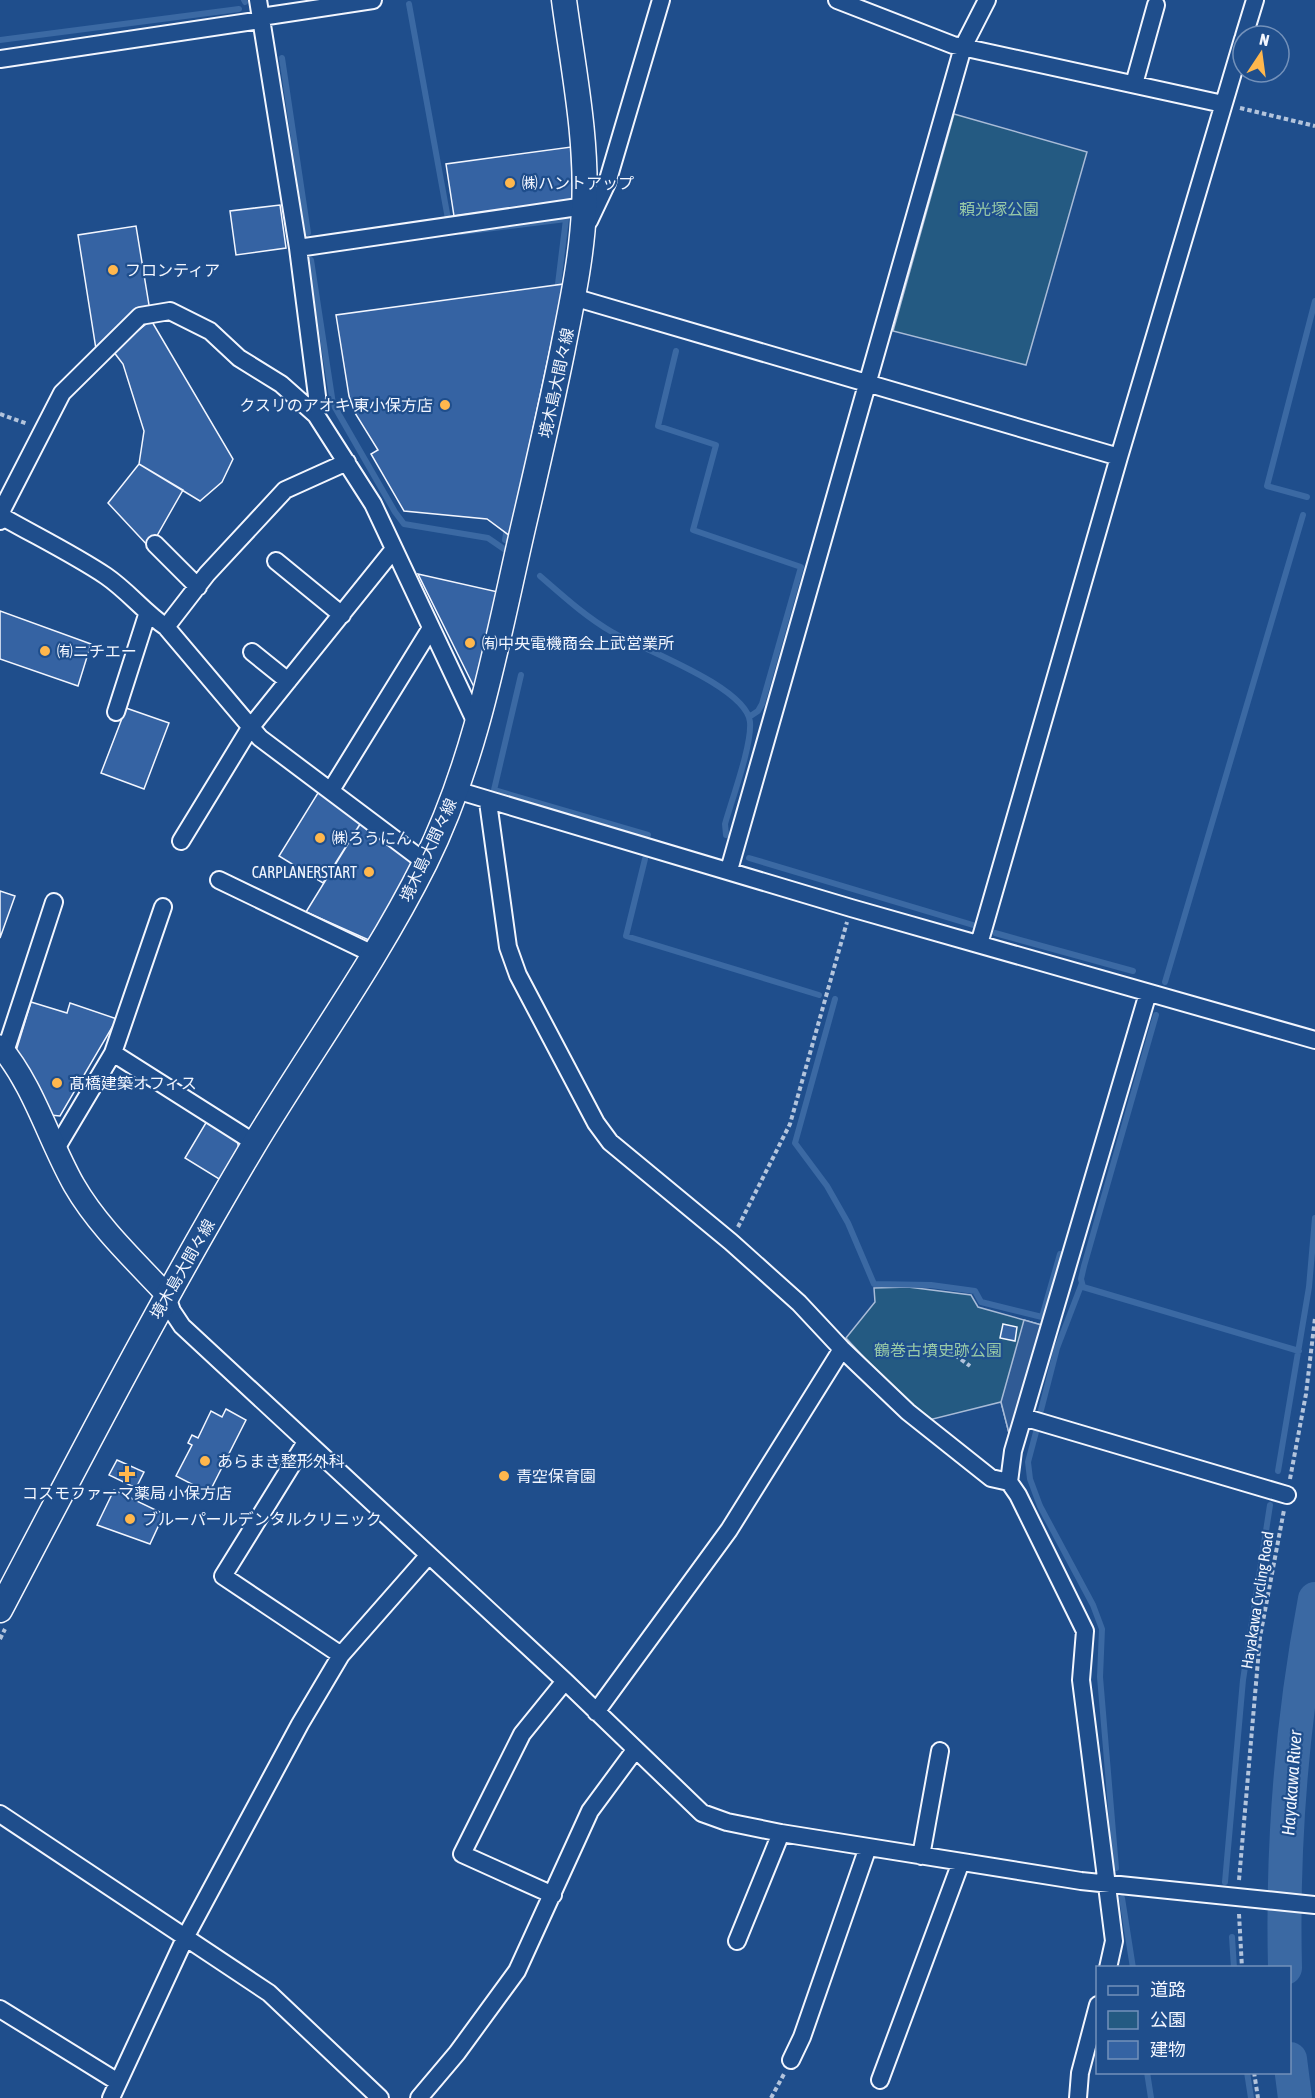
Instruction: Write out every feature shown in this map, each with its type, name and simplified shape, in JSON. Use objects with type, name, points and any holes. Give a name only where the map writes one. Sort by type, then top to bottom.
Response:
[{"type":"main road","name":"境木島大間々線","points":[[0,1610],[166,1294],[255,1143],[373,954],[425,862],[456,790],[477,725],[545,434],[573,297],[581,244],[585,206],[582,142],[564,0]]},
{"type":"street","points":[[258,0],[298,248],[317,396],[316,415]]},
{"type":"street","points":[[0,59],[373,0]]},
{"type":"street","points":[[581,244],[594,206],[607,183],[661,0]]},
{"type":"street","points":[[837,0],[963,47],[1223,105]]},
{"type":"street","points":[[729,870],[963,47],[987,0]]},
{"type":"street","points":[[1247,24],[1255,0]]},
{"type":"street","points":[[1134,84],[1156,5]]},
{"type":"street","points":[[979,944],[1231,78]]},
{"type":"street","points":[[298,248],[585,206]]},
{"type":"street","points":[[573,297],[1119,457]]},
{"type":"street","points":[[425,862],[250,728],[166,627],[147,615],[107,577],[1,513],[62,393],[140,316],[170,311],[210,331],[239,358],[281,384],[316,415],[373,504],[477,725]]},
{"type":"street","points":[[166,627],[198,586],[285,490],[348,462]]},
{"type":"street","points":[[154,544],[198,586]]},
{"type":"street","points":[[181,841],[250,728],[394,549]]},
{"type":"street","points":[[276,561],[342,615]]},
{"type":"street","points":[[116,712],[147,615]]},
{"type":"street","points":[[331,790],[431,628]]},
{"type":"street","points":[[252,652],[288,681]]},
{"type":"street","points":[[456,790],[488,802],[729,870],[851,908],[1315,1040]]},
{"type":"street","points":[[488,802],[508,947],[518,975],[596,1123],[610,1142],[731,1242],[799,1303],[842,1349],[908,1412],[991,1478],[1009,1482]]},
{"type":"street","points":[[219,880],[373,954]]},
{"type":"street","points":[[54,902],[3,1049],[57,1147],[74,1185],[109,1233],[166,1294],[171,1311],[182,1326],[565,1681],[702,1813],[727,1822],[781,1833],[921,1856],[1105,1883],[1315,1905]]},
{"type":"street","points":[[57,1147],[113,1053],[163,907]]},
{"type":"street","points":[[1108,1966],[1114,1941],[1081,1680],[1085,1631],[1009,1482],[1013,1451],[1148,993]]},
{"type":"street","points":[[113,1053],[255,1143]]},
{"type":"street","points":[[596,1712],[729,1530],[842,1349]]},
{"type":"street","points":[[1023,1417],[1287,1496]]},
{"type":"street","points":[[306,1442],[223,1576],[341,1655]]},
{"type":"street","points":[[0,2009],[115,2090],[186,1936],[294,1735],[341,1655],[428,1556]]},
{"type":"street","points":[[553,1895],[462,1854],[522,1734],[565,1681]]},
{"type":"street","points":[[419,2098],[457,2053],[517,1971],[590,1811],[635,1750]]},
{"type":"street","points":[[921,1856],[940,1751]]},
{"type":"street","points":[[0,1814],[269,1993],[380,2098]]},
{"type":"street","points":[[737,1941],[781,1833]]},
{"type":"street","points":[[791,2060],[802,2037],[867,1847]]},
{"type":"street","points":[[879,2080],[962,1862]]},
{"type":"street","points":[[1078,2098],[1080,2073],[1096,2013]]},
{"type":"path","points":[[1223,105],[1315,126]]},
{"type":"path","points":[[0,414],[43,430]]},
{"type":"path","points":[[731,1242],[790,1124],[851,908]]},
{"type":"path","name":"Hayakawa Cycling Road","points":[[1242,1966],[1240,1896],[1243,1814],[1260,1637],[1306,1394],[1315,1318]]},
{"type":"path","points":[[943,1346],[970,1366]]},
{"type":"path","points":[[771,2098],[791,2060]]},
{"type":"path","points":[[1254,2074],[1258,2098]]},
{"type":"green space","name":"頼光塚公園","points":[[954,114],[1087,152],[1026,365],[893,331]]},
{"type":"green space","name":"鶴巻古墳史跡公園","points":[[908,1287],[971,1295],[978,1307],[1045,1326],[1010,1437],[1001,1402],[929,1420],[885,1380],[846,1338],[875,1302],[874,1288]]},
{"type":"shaded area","points":[[1024,1320],[1045,1326],[1010,1437],[1001,1402]]},
{"type":"building","name":"㈱ハントアップ","points":[[571,147],[573,201],[454,216],[446,164]]},
{"type":"building","points":[[280,205],[286,248],[236,255],[230,211]]},
{"type":"building","name":"フロンティア","points":[[136,226],[149,305],[96,349],[78,235]]},
{"type":"building","name":"クスリのアオキ 東小保方店","points":[[564,284],[510,536],[487,519],[404,511],[371,454],[378,450],[355,413],[349,396],[336,315]]},
{"type":"building","points":[[151,320],[233,459],[222,482],[200,501],[139,464],[144,431],[123,364],[113,351]]},
{"type":"building","points":[[139,464],[183,490],[150,548],[108,503]]},
{"type":"building","name":"㈲中央電機商会上武営業所","points":[[418,574],[498,592],[477,693]]},
{"type":"building","name":"㈲ニチエー","points":[[0,611],[91,644],[78,686],[0,659]]},
{"type":"building","points":[[126,708],[169,723],[144,789],[101,773]]},
{"type":"building","name":"㈱ろうにん","points":[[321,788],[362,821],[323,883],[279,856]]},
{"type":"building","name":"CARPLANERSTART","points":[[362,821],[415,861],[371,941],[306,912]]},
{"type":"building","points":[[0,891],[15,896],[0,938]]},
{"type":"building","name":"髙橋建築オフィス","points":[[31,1002],[67,1013],[70,1003],[117,1019],[60,1116],[50,1115],[16,1051]]},
{"type":"building","points":[[207,1121],[237,1139],[240,1155],[224,1182],[185,1158]]},
{"type":"building","points":[[1003,1324],[1017,1327],[1015,1341],[1000,1338]]},
{"type":"building","name":"あらまき整形外科","points":[[226,1409],[246,1420],[209,1493],[176,1476],[192,1445],[188,1443],[192,1435],[198,1438],[211,1411],[222,1417]]},
{"type":"building","name":"コスモファーマ薬局 小保方店","points":[[117,1460],[144,1472],[136,1488],[109,1475]]},
{"type":"building","name":"ブルーパールデンタルクリニック","points":[[114,1490],[164,1514],[150,1544],[97,1525]]},
{"type":"waterway","points":[[409,4],[448,219]]},
{"type":"waterway","points":[[0,40],[239,9]]},
{"type":"waterway","points":[[282,58],[308,233]]},
{"type":"waterway","points":[[461,232],[566,219],[557,292]]},
{"type":"waterway","points":[[311,260],[333,404],[395,512],[404,524],[488,538],[504,549]]},
{"type":"waterway","points":[[1307,497],[1267,486],[1315,301]]},
{"type":"waterway","points":[[676,351],[658,426],[716,445],[693,530],[801,567],[762,704],[758,711],[749,717]]},
{"type":"waterway","points":[[1165,982],[1303,515]]},
{"type":"waterway","points":[[505,540],[507,528]]},
{"type":"waterway","points":[[540,576],[602,626],[691,670],[731,696],[744,709],[750,722],[750,732],[745,758],[725,824],[726,835]]},
{"type":"waterway","points":[[521,675],[494,790],[648,835]]},
{"type":"waterway","points":[[749,858],[973,925]]},
{"type":"waterway","points":[[645,859],[626,936],[819,995]]},
{"type":"waterway","points":[[995,933],[1133,971]]},
{"type":"waterway","points":[[835,999],[795,1143],[827,1186],[848,1223],[874,1284],[931,1285],[975,1291],[981,1302],[1042,1317],[1060,1254]]},
{"type":"waterway","points":[[1156,1015],[1084,1266],[1081,1279],[1083,1287],[1299,1351]]},
{"type":"waterway","points":[[1278,1471],[1309,1287],[1315,1218]]},
{"type":"waterway","points":[[1041,1410],[1057,1348],[1082,1283]]},
{"type":"waterway","points":[[1036,1432],[1028,1462],[1030,1479],[1040,1506],[1093,1605],[1102,1629],[1100,1677],[1116,1868]]},
{"type":"waterway","points":[[1225,1882],[1243,1680],[1270,1505]]},
{"type":"waterway","name":"Hayakawa River","points":[[1285,1966],[1285,1875],[1290,1783],[1300,1690],[1315,1599]]},
{"type":"waterway","points":[[1122,1898],[1133,1966]]},
{"type":"waterway","points":[[1232,1937],[1234,1966]]},
{"type":"waterway","name":"Hayakawa River","points":[[1291,2067],[1295,2098]]},
{"type":"waterway","points":[[1147,2074],[1151,2098]]},
{"type":"waterway","points":[[1247,2074],[1251,2098]]},
{"type":"place","name":"㈱ハントアップ","points":[[510,183]]},
{"type":"place","name":"フロンティア","points":[[113,270]]},
{"type":"place","name":"クスリのアオキ 東小保方店","points":[[445,405]]},
{"type":"place","name":"㈲中央電機商会上武営業所","points":[[470,643]]},
{"type":"place","name":"㈲ニチエー","points":[[45,651]]},
{"type":"place","name":"㈱ろうにん","points":[[320,838]]},
{"type":"place","name":"CARPLANERSTART","points":[[369,872]]},
{"type":"place","name":"髙橋建築オフィス","points":[[57,1083]]},
{"type":"place","name":"あらまき整形外科","points":[[205,1461]]},
{"type":"place","name":"コスモファーマ薬局 小保方店","points":[[127,1474]]},
{"type":"place","name":"青空保育園","points":[[504,1476]]},
{"type":"place","name":"ブルーパールデンタルクリニック","points":[[130,1519]]}]
